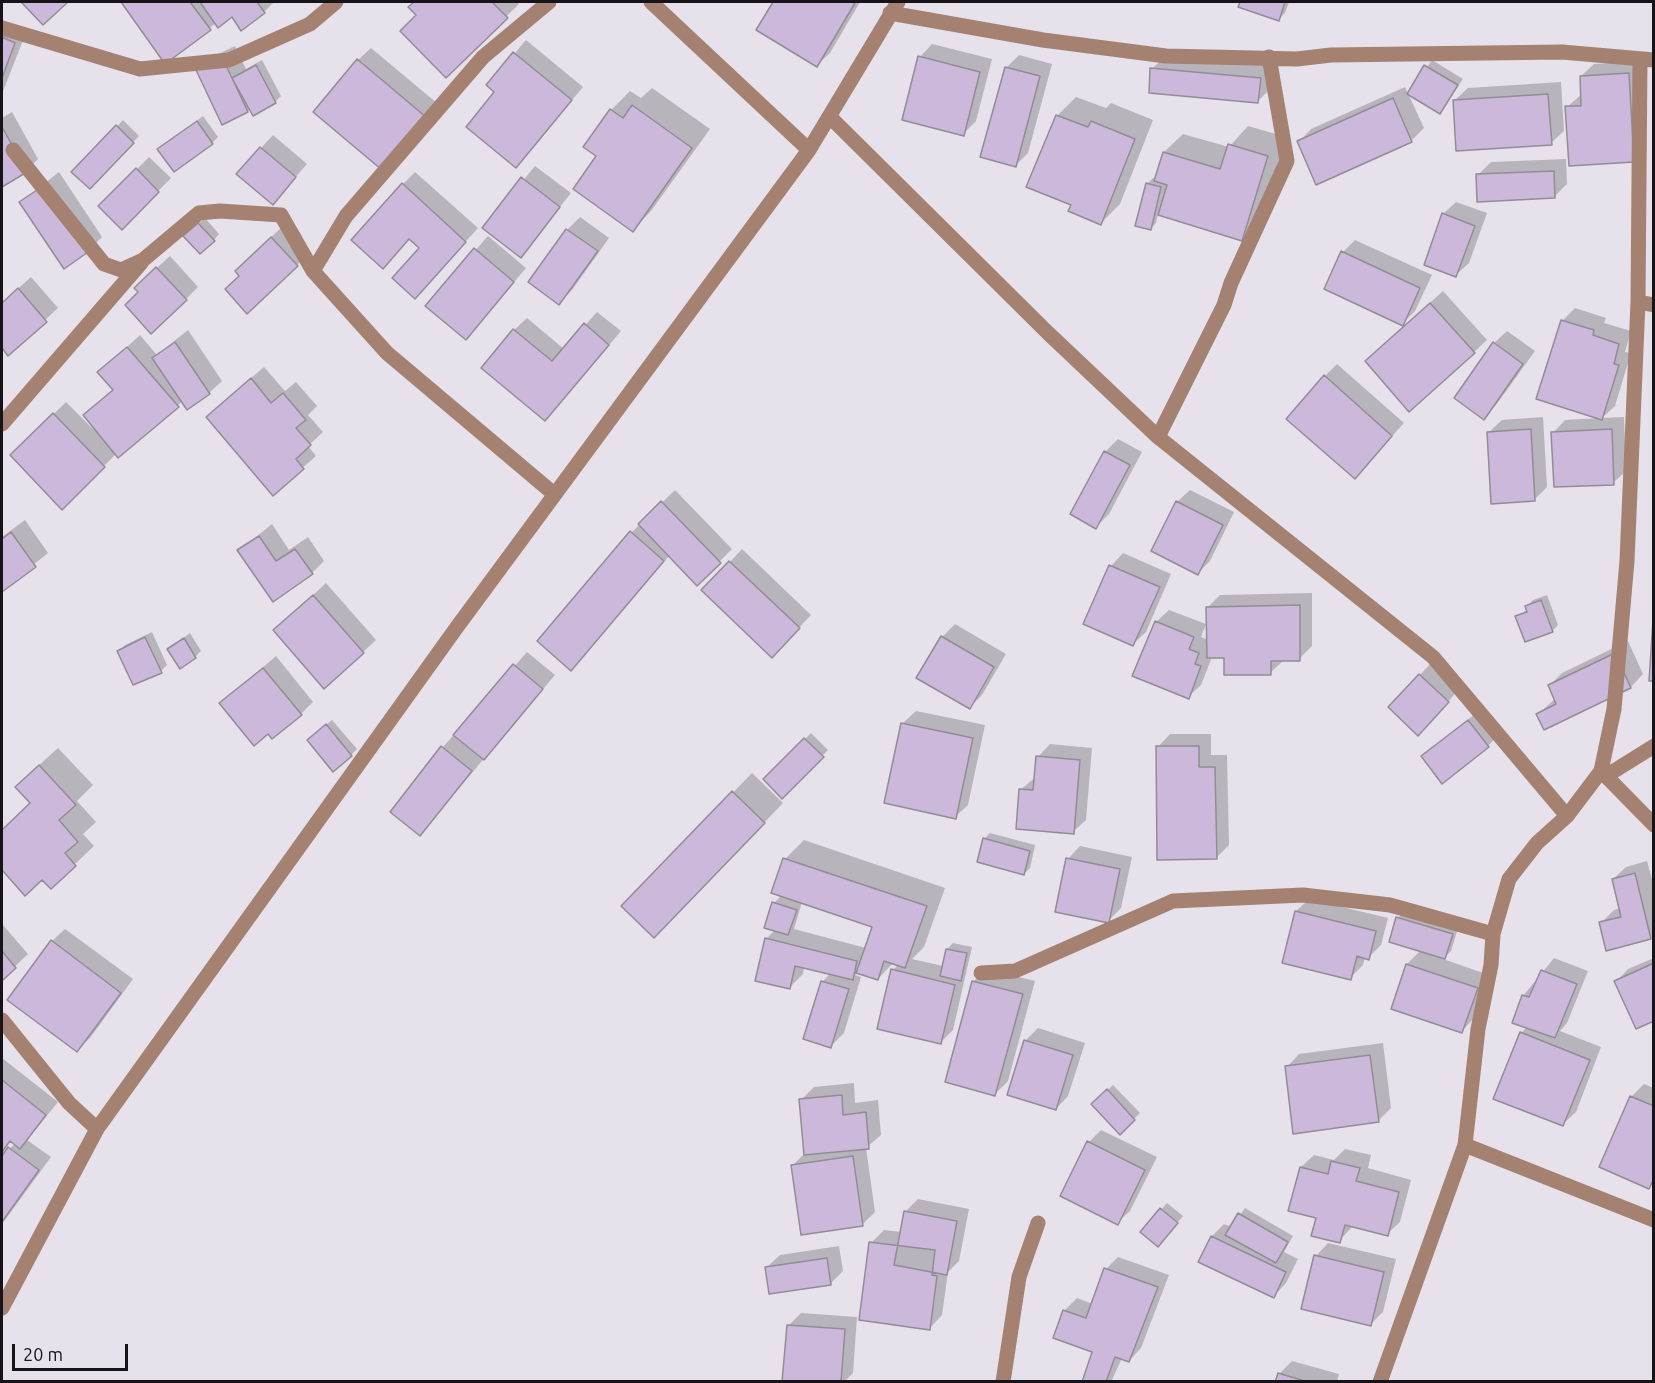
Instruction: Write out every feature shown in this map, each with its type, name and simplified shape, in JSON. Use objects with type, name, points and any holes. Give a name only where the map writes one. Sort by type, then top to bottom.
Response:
[{"type":"street","points":[[2,28],[140,69],[229,60],[310,24],[336,2]]},
{"type":"street","points":[[313,271],[346,216],[483,57],[549,2]]},
{"type":"street","points":[[651,2],[809,150]]},
{"type":"street","points":[[2,1308],[97,1129],[554,494],[809,150],[894,7],[1043,40],[1166,56],[1297,59],[1331,55],[1562,52],[1647,59],[1627,561],[1614,709],[1604,774]]},
{"type":"street","points":[[1158,437],[1224,305],[1231,283],[1287,161],[1269,57]]},
{"type":"street","points":[[830,117],[1048,333],[1158,437],[1433,657],[1567,816]]},
{"type":"street","points":[[13,150],[104,264],[121,270],[143,260]]},
{"type":"street","points":[[2,424],[143,260],[199,213],[220,211],[281,215],[313,271],[387,353],[554,494]]},
{"type":"street","points":[[1638,302],[1653,305]]},
{"type":"street","points":[[1380,1382],[1465,1145],[1477,1039],[1491,965],[1493,934],[1509,879],[1537,843],[1567,816],[1604,774],[1653,746]]},
{"type":"street","points":[[1604,774],[1653,825]]},
{"type":"street","points":[[981,974],[1015,971],[1173,901],[1303,895],[1390,905],[1493,934]]},
{"type":"street","points":[[2,1020],[69,1103],[97,1129]]},
{"type":"street","points":[[1465,1145],[1653,1220]]},
{"type":"street","points":[[1003,1382],[1019,1277],[1038,1223]]},
{"type":"building","points":[[21,2],[68,2],[43,25]]},
{"type":"building","points":[[121,2],[190,2],[211,30],[165,64]]},
{"type":"building","points":[[200,2],[257,2],[265,13],[241,31],[232,17],[218,28]]},
{"type":"building","points":[[414,2],[492,2],[508,18],[446,78],[400,31],[416,15],[408,7]]},
{"type":"building","points":[[773,2],[855,3],[817,67],[756,30]]},
{"type":"building","points":[[1240,2],[1285,2],[1279,21],[1238,7]]},
{"type":"building","points":[[2,37],[15,43],[2,78]]},
{"type":"building","points":[[513,52],[572,100],[516,168],[466,127],[494,92],[486,85]]},
{"type":"building","points":[[918,56],[980,72],[964,136],[902,120]]},
{"type":"building","points":[[222,57],[248,112],[222,125],[196,70]]},
{"type":"building","points":[[357,59],[426,117],[382,170],[313,112]]},
{"type":"building","points":[[256,65],[276,103],[253,116],[232,78]]},
{"type":"building","points":[[1424,65],[1458,85],[1440,114],[1407,94]]},
{"type":"building","points":[[1005,67],[1040,76],[1016,167],[980,157]]},
{"type":"building","points":[[1150,68],[1261,78],[1258,103],[1149,93]]},
{"type":"building","points":[[1629,73],[1634,162],[1569,166],[1565,106],[1581,106],[1580,76]]},
{"type":"building","points":[[1548,94],[1552,145],[1456,151],[1453,100]]},
{"type":"building","points":[[1393,98],[1412,142],[1316,185],[1297,141]]},
{"type":"building","points":[[632,105],[692,148],[633,232],[573,189],[596,156],[583,147],[610,109],[623,118]]},
{"type":"building","points":[[1056,115],[1088,127],[1091,121],[1135,139],[1101,225],[1068,211],[1071,205],[1026,187]]},
{"type":"building","points":[[197,121],[213,144],[174,172],[157,149]]},
{"type":"building","points":[[116,125],[134,143],[90,189],[71,172]]},
{"type":"building","points":[[2,127],[27,172],[2,187]]},
{"type":"building","points":[[1228,144],[1268,156],[1242,241],[1158,215],[1167,185],[1154,181],[1163,152],[1220,169]]},
{"type":"building","points":[[260,147],[296,177],[273,205],[236,174]]},
{"type":"building","points":[[136,168],[159,192],[122,230],[98,206]]},
{"type":"building","points":[[1554,171],[1555,198],[1477,202],[1476,174]]},
{"type":"building","points":[[521,177],[560,207],[521,258],[482,228]]},
{"type":"building","points":[[402,183],[466,242],[415,299],[392,278],[419,248],[409,239],[383,269],[351,240]]},
{"type":"building","points":[[1146,183],[1161,187],[1151,230],[1135,226]]},
{"type":"building","points":[[46,184],[91,250],[64,269],[19,202]]},
{"type":"building","points":[[1442,213],[1475,226],[1456,277],[1424,265]]},
{"type":"building","points":[[198,223],[215,241],[200,254],[183,236]]},
{"type":"building","points":[[566,229],[598,251],[559,305],[528,282]]},
{"type":"building","points":[[271,237],[298,266],[247,314],[225,289],[239,276],[235,271]]},
{"type":"building","points":[[474,248],[514,282],[466,340],[425,306]]},
{"type":"building","points":[[1341,251],[1420,288],[1403,326],[1324,289]]},
{"type":"building","points":[[156,267],[187,300],[151,334],[125,305],[138,292],[134,288]]},
{"type":"building","points":[[18,288],[47,322],[8,356],[2,348],[2,303]]},
{"type":"building","points":[[1430,303],[1475,353],[1409,412],[1365,361]]},
{"type":"building","points":[[1561,320],[1594,330],[1593,335],[1619,344],[1614,364],[1619,365],[1602,420],[1536,399]]},
{"type":"building","points":[[584,323],[609,345],[545,421],[481,368],[513,329],[552,361]]},
{"type":"building","points":[[175,342],[210,394],[187,410],[152,358]]},
{"type":"building","points":[[1493,342],[1523,364],[1484,420],[1454,398]]},
{"type":"building","points":[[127,347],[179,407],[118,458],[83,415],[113,390],[97,372]]},
{"type":"building","points":[[1324,375],[1392,436],[1355,479],[1286,419]]},
{"type":"building","points":[[251,378],[271,403],[283,393],[306,420],[296,428],[311,445],[296,459],[304,469],[273,496],[206,417]]},
{"type":"building","points":[[53,413],[105,467],[62,510],[10,455]]},
{"type":"building","points":[[1531,429],[1535,501],[1491,504],[1487,432]]},
{"type":"building","points":[[1612,429],[1614,485],[1554,487],[1551,432]]},
{"type":"building","points":[[1104,451],[1130,465],[1096,529],[1070,514]]},
{"type":"building","points":[[661,501],[721,563],[697,586],[638,524]]},
{"type":"building","points":[[1176,501],[1223,525],[1198,575],[1151,551]]},
{"type":"building","points":[[630,531],[664,561],[571,671],[537,641]]},
{"type":"building","points":[[11,532],[36,567],[2,592],[2,539]]},
{"type":"building","points":[[259,536],[276,561],[295,549],[313,574],[273,602],[237,550]]},
{"type":"building","points":[[729,561],[800,628],[772,658],[701,590]]},
{"type":"building","points":[[1109,565],[1160,587],[1133,646],[1083,624]]},
{"type":"building","points":[[313,595],[364,653],[324,689],[273,630]]},
{"type":"building","points":[[1541,600],[1553,632],[1525,642],[1515,616],[1527,612],[1525,606]]},
{"type":"building","points":[[1300,605],[1300,661],[1271,661],[1271,675],[1224,675],[1224,658],[1207,658],[1206,607]]},
{"type":"building","points":[[1653,620],[1654,681],[1649,681]]},
{"type":"building","points":[[1155,621],[1194,637],[1189,649],[1199,653],[1195,664],[1201,666],[1189,699],[1132,676]]},
{"type":"building","points":[[941,636],[994,667],[970,709],[916,678]]},
{"type":"building","points":[[145,637],[162,673],[133,685],[117,651]]},
{"type":"building","points":[[184,638],[196,658],[180,669],[167,649]]},
{"type":"building","points":[[1615,653],[1631,688],[1544,730],[1536,714],[1556,704],[1548,685]]},
{"type":"building","points":[[513,664],[543,689],[484,760],[453,735]]},
{"type":"building","points":[[263,668],[302,715],[272,739],[268,734],[254,746],[219,703]]},
{"type":"building","points":[[1419,674],[1449,702],[1418,736],[1388,707]]},
{"type":"building","points":[[1468,720],[1489,747],[1442,784],[1421,756]]},
{"type":"building","points":[[901,723],[973,738],[956,819],[884,803]]},
{"type":"building","points":[[326,724],[352,756],[333,772],[307,740]]},
{"type":"building","points":[[804,738],[824,757],[782,799],[763,779]]},
{"type":"building","points":[[441,746],[472,771],[420,836],[390,812]]},
{"type":"building","points":[[1156,746],[1199,746],[1199,767],[1215,767],[1217,859],[1157,860]]},
{"type":"building","points":[[1036,756],[1080,760],[1074,834],[1016,829],[1019,789],[1033,790]]},
{"type":"building","points":[[39,765],[76,805],[59,820],[78,842],[65,853],[76,866],[51,889],[42,880],[25,896],[2,870],[2,830],[30,803],[15,787]]},
{"type":"building","points":[[732,791],[765,823],[654,938],[621,906]]},
{"type":"building","points":[[983,838],[1030,851],[1024,875],[977,862]]},
{"type":"building","points":[[783,858],[927,906],[905,968],[884,961],[878,980],[856,973],[872,927],[771,893]]},
{"type":"building","points":[[1066,858],[1120,869],[1109,923],[1055,912]]},
{"type":"building","points":[[1635,873],[1651,939],[1606,951],[1599,922],[1621,917],[1612,879]]},
{"type":"building","points":[[772,902],[797,910],[788,935],[764,928]]},
{"type":"building","points":[[1295,911],[1376,931],[1369,960],[1357,956],[1351,980],[1282,963]]},
{"type":"building","points":[[1396,917],[1453,934],[1445,959],[1389,942]]},
{"type":"building","points":[[765,938],[857,961],[853,980],[795,966],[790,989],[755,981]]},
{"type":"building","points":[[51,940],[121,993],[77,1052],[7,1000]]},
{"type":"building","points":[[946,949],[967,953],[961,981],[940,976]]},
{"type":"building","points":[[2,951],[16,968],[2,981]]},
{"type":"building","points":[[1654,963],[1654,1021],[1636,1029],[1614,981]]},
{"type":"building","points":[[1406,964],[1478,988],[1462,1033],[1391,1009]]},
{"type":"building","points":[[891,969],[955,985],[941,1044],[877,1029]]},
{"type":"building","points":[[1541,970],[1577,984],[1555,1038],[1512,1023],[1522,995],[1529,997]]},
{"type":"building","points":[[821,981],[849,989],[831,1048],[803,1039]]},
{"type":"building","points":[[972,981],[1023,994],[995,1096],[945,1082]]},
{"type":"building","points":[[1520,1032],[1590,1060],[1563,1126],[1493,1099]]},
{"type":"building","points":[[1024,1040],[1073,1055],[1056,1110],[1007,1095]]},
{"type":"building","points":[[1370,1055],[1379,1122],[1293,1134],[1285,1066]]},
{"type":"building","points":[[2,1080],[46,1115],[20,1149],[10,1141],[2,1152]]},
{"type":"building","points":[[1107,1089],[1135,1120],[1120,1135],[1091,1104]]},
{"type":"building","points":[[842,1095],[843,1115],[866,1112],[869,1149],[804,1155],[799,1099]]},
{"type":"building","points":[[1630,1096],[1654,1106],[1654,1178],[1649,1189],[1599,1167]]},
{"type":"building","points":[[1087,1141],[1145,1170],[1118,1225],[1060,1196]]},
{"type":"building","points":[[8,1147],[39,1170],[2,1222],[2,1156]]},
{"type":"building","points":[[853,1156],[863,1226],[801,1235],[791,1165]]},
{"type":"building","points":[[1331,1161],[1360,1168],[1356,1181],[1399,1192],[1388,1236],[1345,1225],[1340,1243],[1311,1236],[1316,1218],[1288,1211],[1300,1167],[1328,1174]]},
{"type":"building","points":[[1160,1208],[1178,1223],[1158,1247],[1140,1232]]},
{"type":"building","points":[[904,1211],[957,1221],[947,1275],[894,1265]]},
{"type":"building","points":[[1238,1213],[1288,1242],[1276,1263],[1225,1235]]},
{"type":"building","points":[[1211,1236],[1286,1272],[1274,1298],[1198,1262]]},
{"type":"building","points":[[869,1242],[935,1250],[932,1275],[937,1276],[930,1330],[859,1320]]},
{"type":"building","points":[[1314,1255],[1384,1272],[1371,1326],[1301,1309]]},
{"type":"building","points":[[827,1258],[831,1285],[769,1294],[765,1267]]},
{"type":"building","points":[[1104,1268],[1158,1287],[1129,1362],[1115,1357],[1106,1382],[1082,1382],[1092,1352],[1053,1338],[1063,1310],[1086,1318]]},
{"type":"building","points":[[787,1325],[845,1329],[841,1382],[782,1382]]},
{"type":"building","points":[[1278,1373],[1308,1382],[1275,1382]]}]
